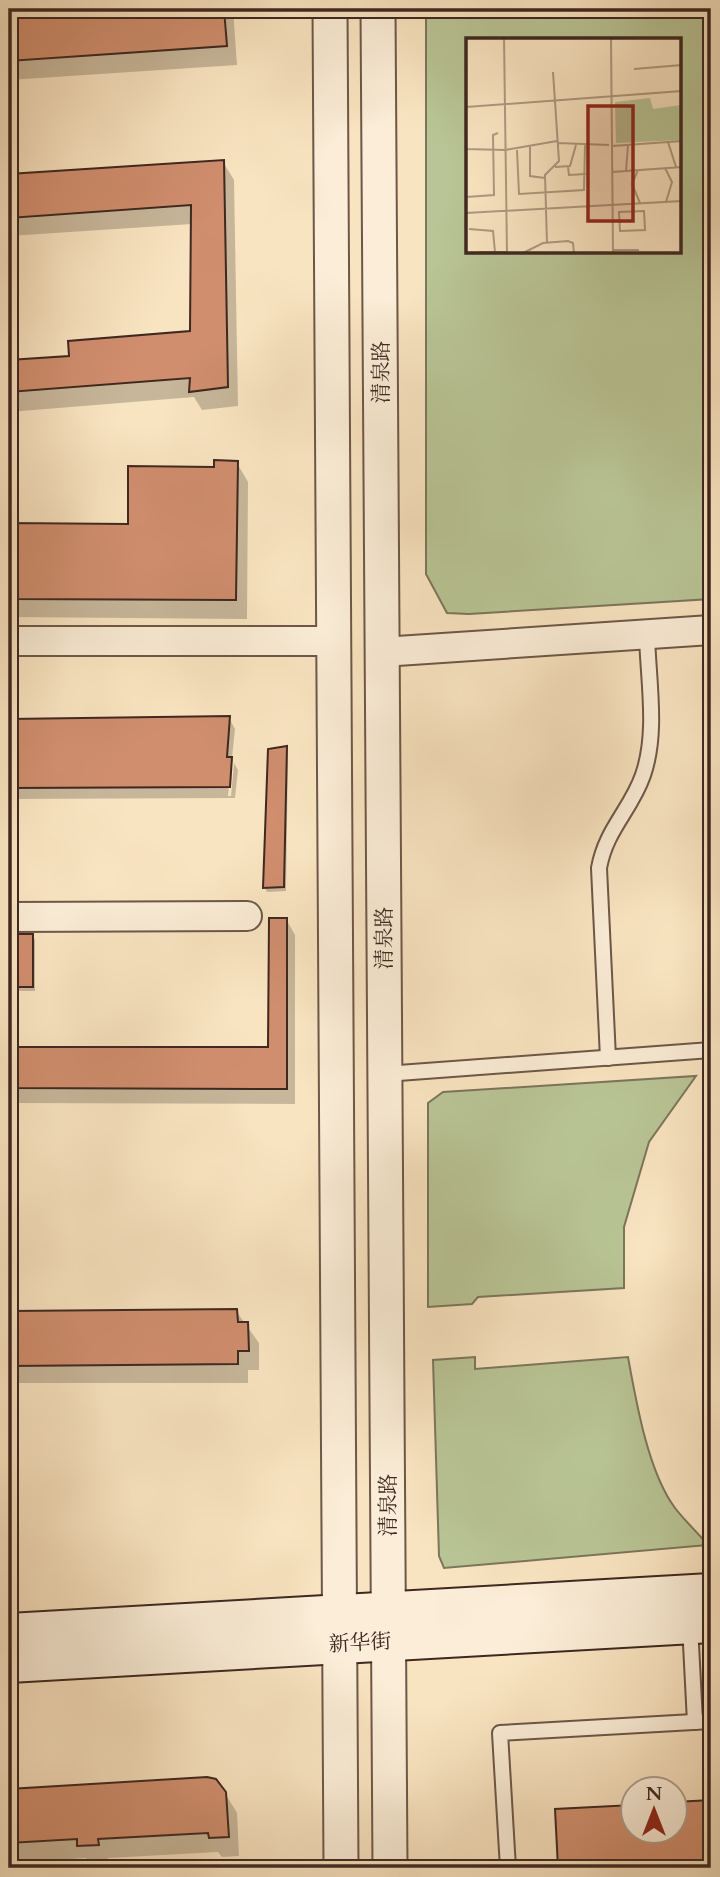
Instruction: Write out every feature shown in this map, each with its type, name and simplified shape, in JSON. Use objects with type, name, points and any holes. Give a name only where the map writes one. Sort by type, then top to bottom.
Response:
[{"type":"main road","name":"新华街","points":[[9,1663],[340,1629],[704,1613]]},
{"type":"main road","name":"新华街","points":[[9,1633],[340,1629]]},
{"type":"street","points":[[330,9],[341,1868]]},
{"type":"street","name":"清泉路","points":[[378,9],[390,1868]]},
{"type":"street","points":[[383,652],[711,631]]},
{"type":"street","points":[[9,641],[334,641]]},
{"type":"street","points":[[9,917],[247,916]]},
{"type":"lane","points":[[608,1058],[598,895],[599,868],[603,845],[642,777],[650,747],[647,635]]},
{"type":"lane","points":[[385,1074],[711,1050]]},
{"type":"lane","points":[[695,1722],[704,1613]]},
{"type":"lane","points":[[508,1868],[500,1733],[711,1721]]},
{"type":"green space","points":[[426,9],[711,9],[711,599],[469,614],[447,613],[426,574]]},
{"type":"green space","points":[[696,1076],[649,1142],[624,1227],[624,1288],[478,1297],[472,1304],[428,1307],[428,1103],[443,1092]]},
{"type":"green space","points":[[475,1357],[475,1369],[628,1357],[644,1436],[657,1475],[675,1508],[708,1545],[444,1568],[439,1556],[433,1360]]},
{"type":"building","points":[[9,9],[224,9],[227,46],[9,61]]},
{"type":"building","points":[[224,160],[228,387],[189,392],[190,378],[9,392],[9,360],[69,356],[68,341],[190,331],[191,205],[9,218],[9,174]]},
{"type":"building","points":[[214,460],[238,461],[236,600],[9,599],[9,523],[128,524],[128,466],[214,467]]},
{"type":"building","points":[[230,716],[227,757],[232,757],[230,787],[9,788],[9,719]]},
{"type":"building","points":[[287,746],[284,887],[263,888],[268,749]]},
{"type":"building","points":[[269,918],[287,918],[287,1089],[9,1088],[9,1047],[268,1047]]},
{"type":"building","points":[[9,934],[33,934],[33,987],[9,987]]},
{"type":"building","points":[[237,1309],[238,1322],[248,1322],[249,1351],[238,1351],[238,1364],[9,1366],[9,1311]]},
{"type":"building","points":[[207,1777],[216,1779],[226,1792],[229,1837],[209,1838],[208,1833],[98,1839],[99,1845],[77,1846],[77,1839],[9,1843],[9,1789]]},
{"type":"building","points":[[711,1800],[711,1868],[558,1868],[555,1809],[618,1806],[618,1846],[688,1846],[688,1801]]}]
